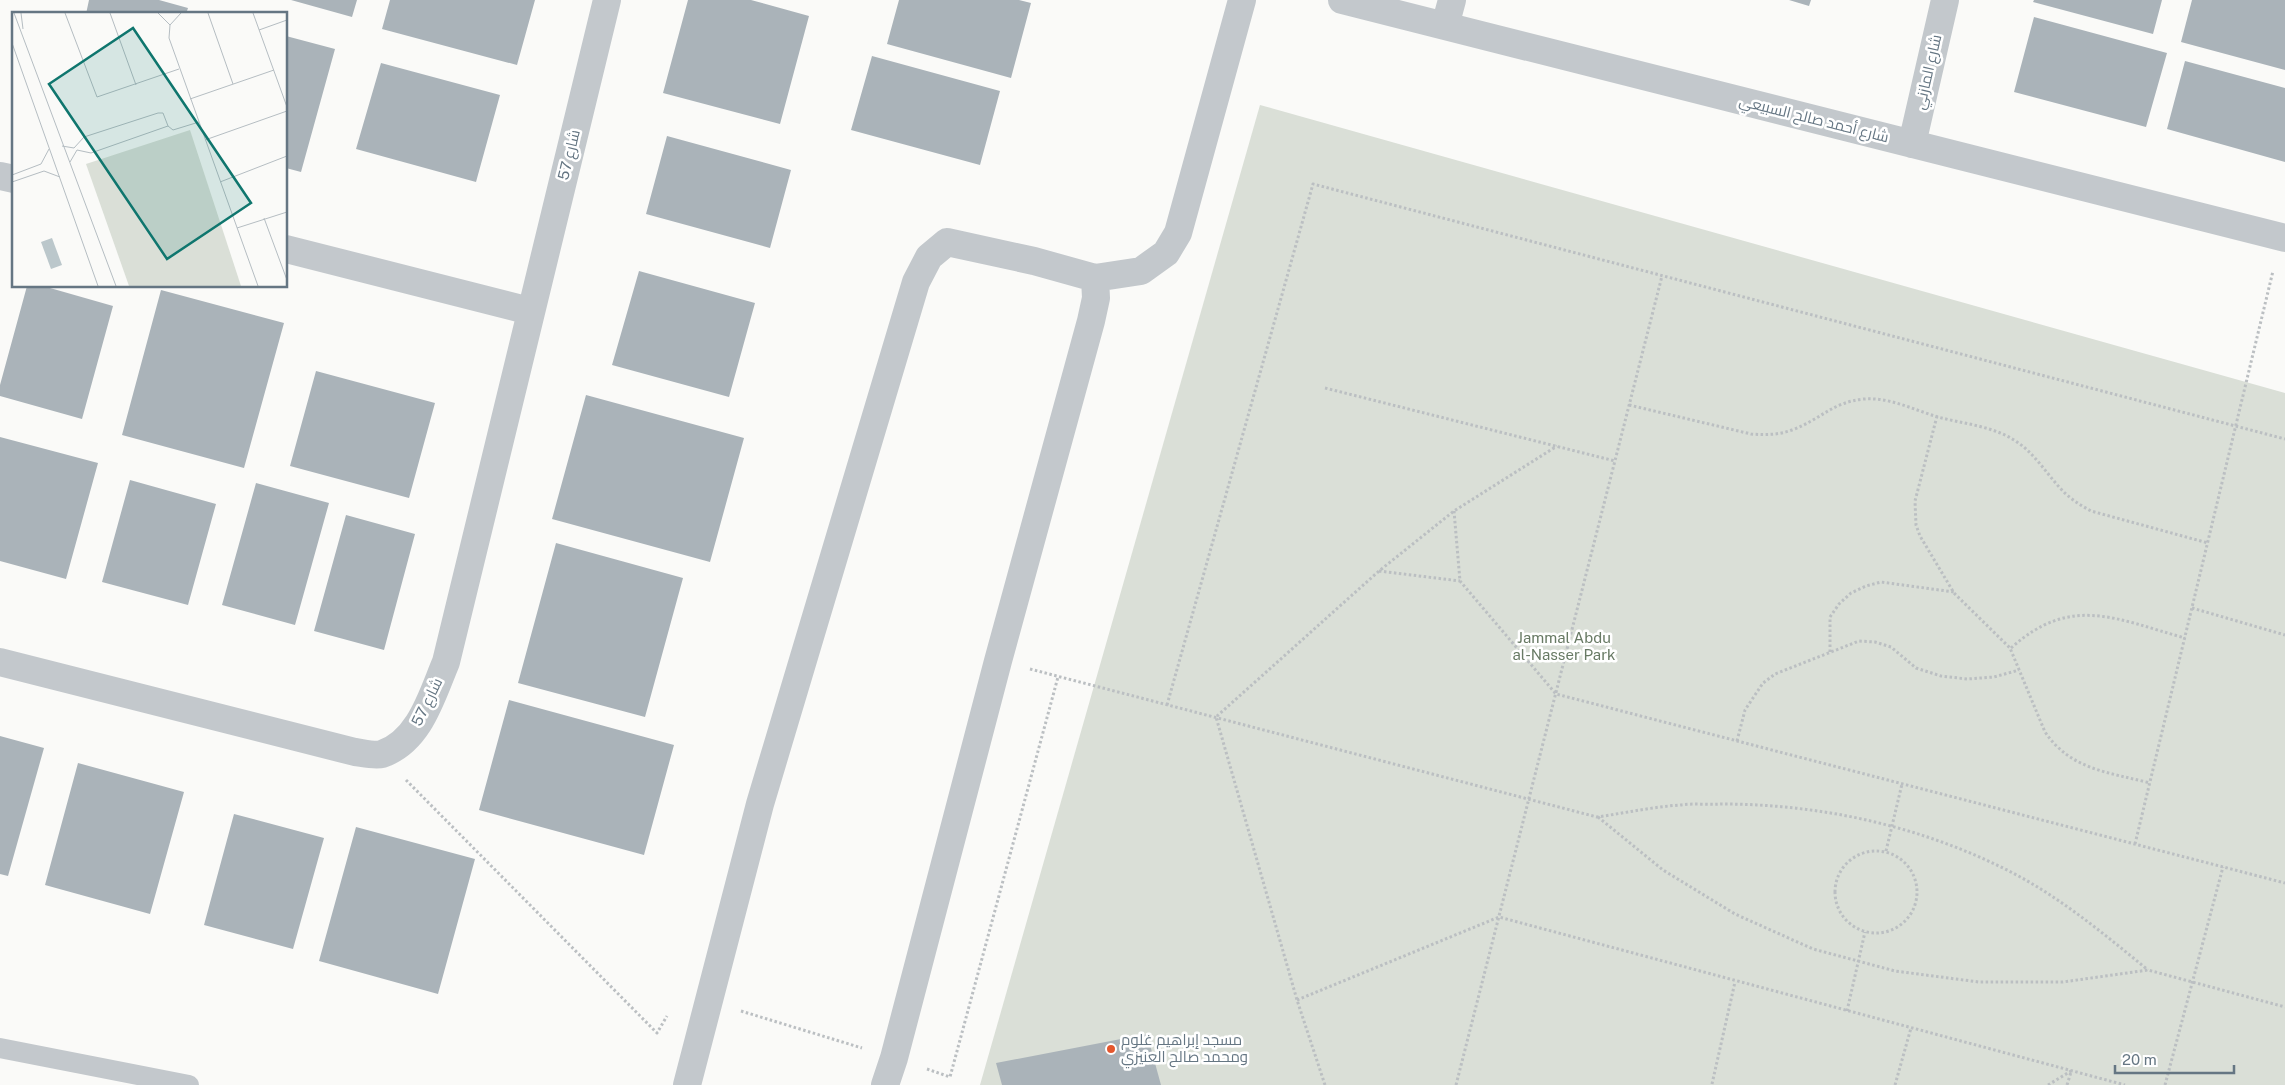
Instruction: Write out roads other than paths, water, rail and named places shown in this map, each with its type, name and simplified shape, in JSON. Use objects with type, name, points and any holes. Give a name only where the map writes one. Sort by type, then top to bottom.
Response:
[{"type":"street","name":"شارع 57","points":[[0,662],[355,752],[381,755],[405,742],[426,712],[446,662],[607,0]]},
{"type":"street","points":[[686,1085],[710,1002],[765,786],[916,282],[929,257],[946,242],[1034,261],[1095,278],[1141,271],[1166,253],[1178,233],[1242,0]]},
{"type":"street","name":"شارع أحمد صالح السبيعي","points":[[1342,0],[2283,238]]},
{"type":"street","points":[[1445,26],[1452,0]]},
{"type":"street","name":"شارع المازني","points":[[1912,144],[1945,0]]},
{"type":"street","points":[[288,250],[530,311]]},
{"type":"street","points":[[885,1085],[894,1058],[998,661],[1091,321],[1096,298],[1095,278]]},
{"type":"lane","points":[[0,1048],[189,1085]]},
{"type":"place","name":"مسجد إبراهيم غلوم ومحمد صالح العنيزي","points":[[1111,1049]]},
{"type":"park label","name":"Jammal Abdu al-Nasser Park","points":[[1564,646]]}]
